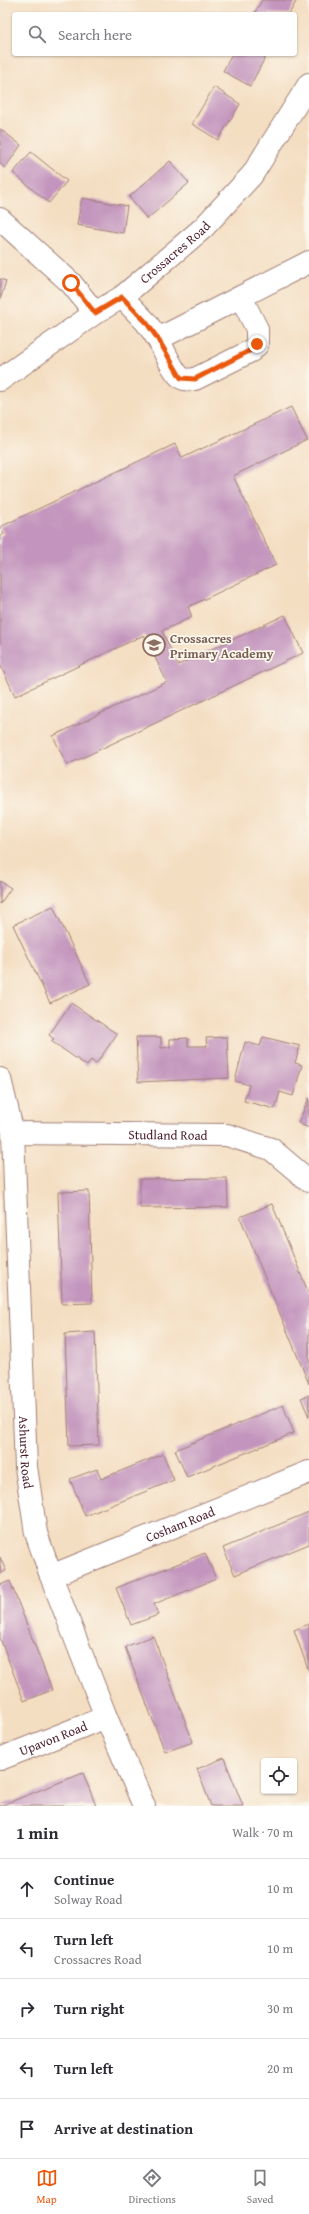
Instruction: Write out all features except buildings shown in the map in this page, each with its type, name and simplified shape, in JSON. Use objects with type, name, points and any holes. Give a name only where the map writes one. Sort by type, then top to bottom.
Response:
[{"type":"street","name":"Crossacres Road","points":[[0,380],[95,313],[122,297],[203,228],[252,175],[309,85]]},
{"type":"street","points":[[0,219],[71,283],[95,313]]},
{"type":"street","points":[[158,339],[309,262]]},
{"type":"street","points":[[122,297],[146,322],[158,339],[176,372],[181,378],[187,380],[195,379],[244,354],[257,344],[257,329],[241,297]]},
{"type":"street","name":"Ashurst Road","points":[[0,1079],[13,1133],[26,1467],[36,1533],[51,1576],[106,1717],[144,1806]]},
{"type":"street","name":"Studland Road","points":[[13,1133],[227,1135],[271,1149],[309,1181]]},
{"type":"street","name":"Cosham Road","points":[[51,1576],[309,1472]]},
{"type":"street","name":"Upavon Road","points":[[0,1759],[106,1717]]},
{"type":"place","name":"Crossacres Primary Academy","points":[[154,645]]},
{"type":"route","points":[[71,283],[95,313],[122,297],[146,322],[158,339],[176,372],[181,378],[187,380],[195,379],[251,350],[257,344]]}]
